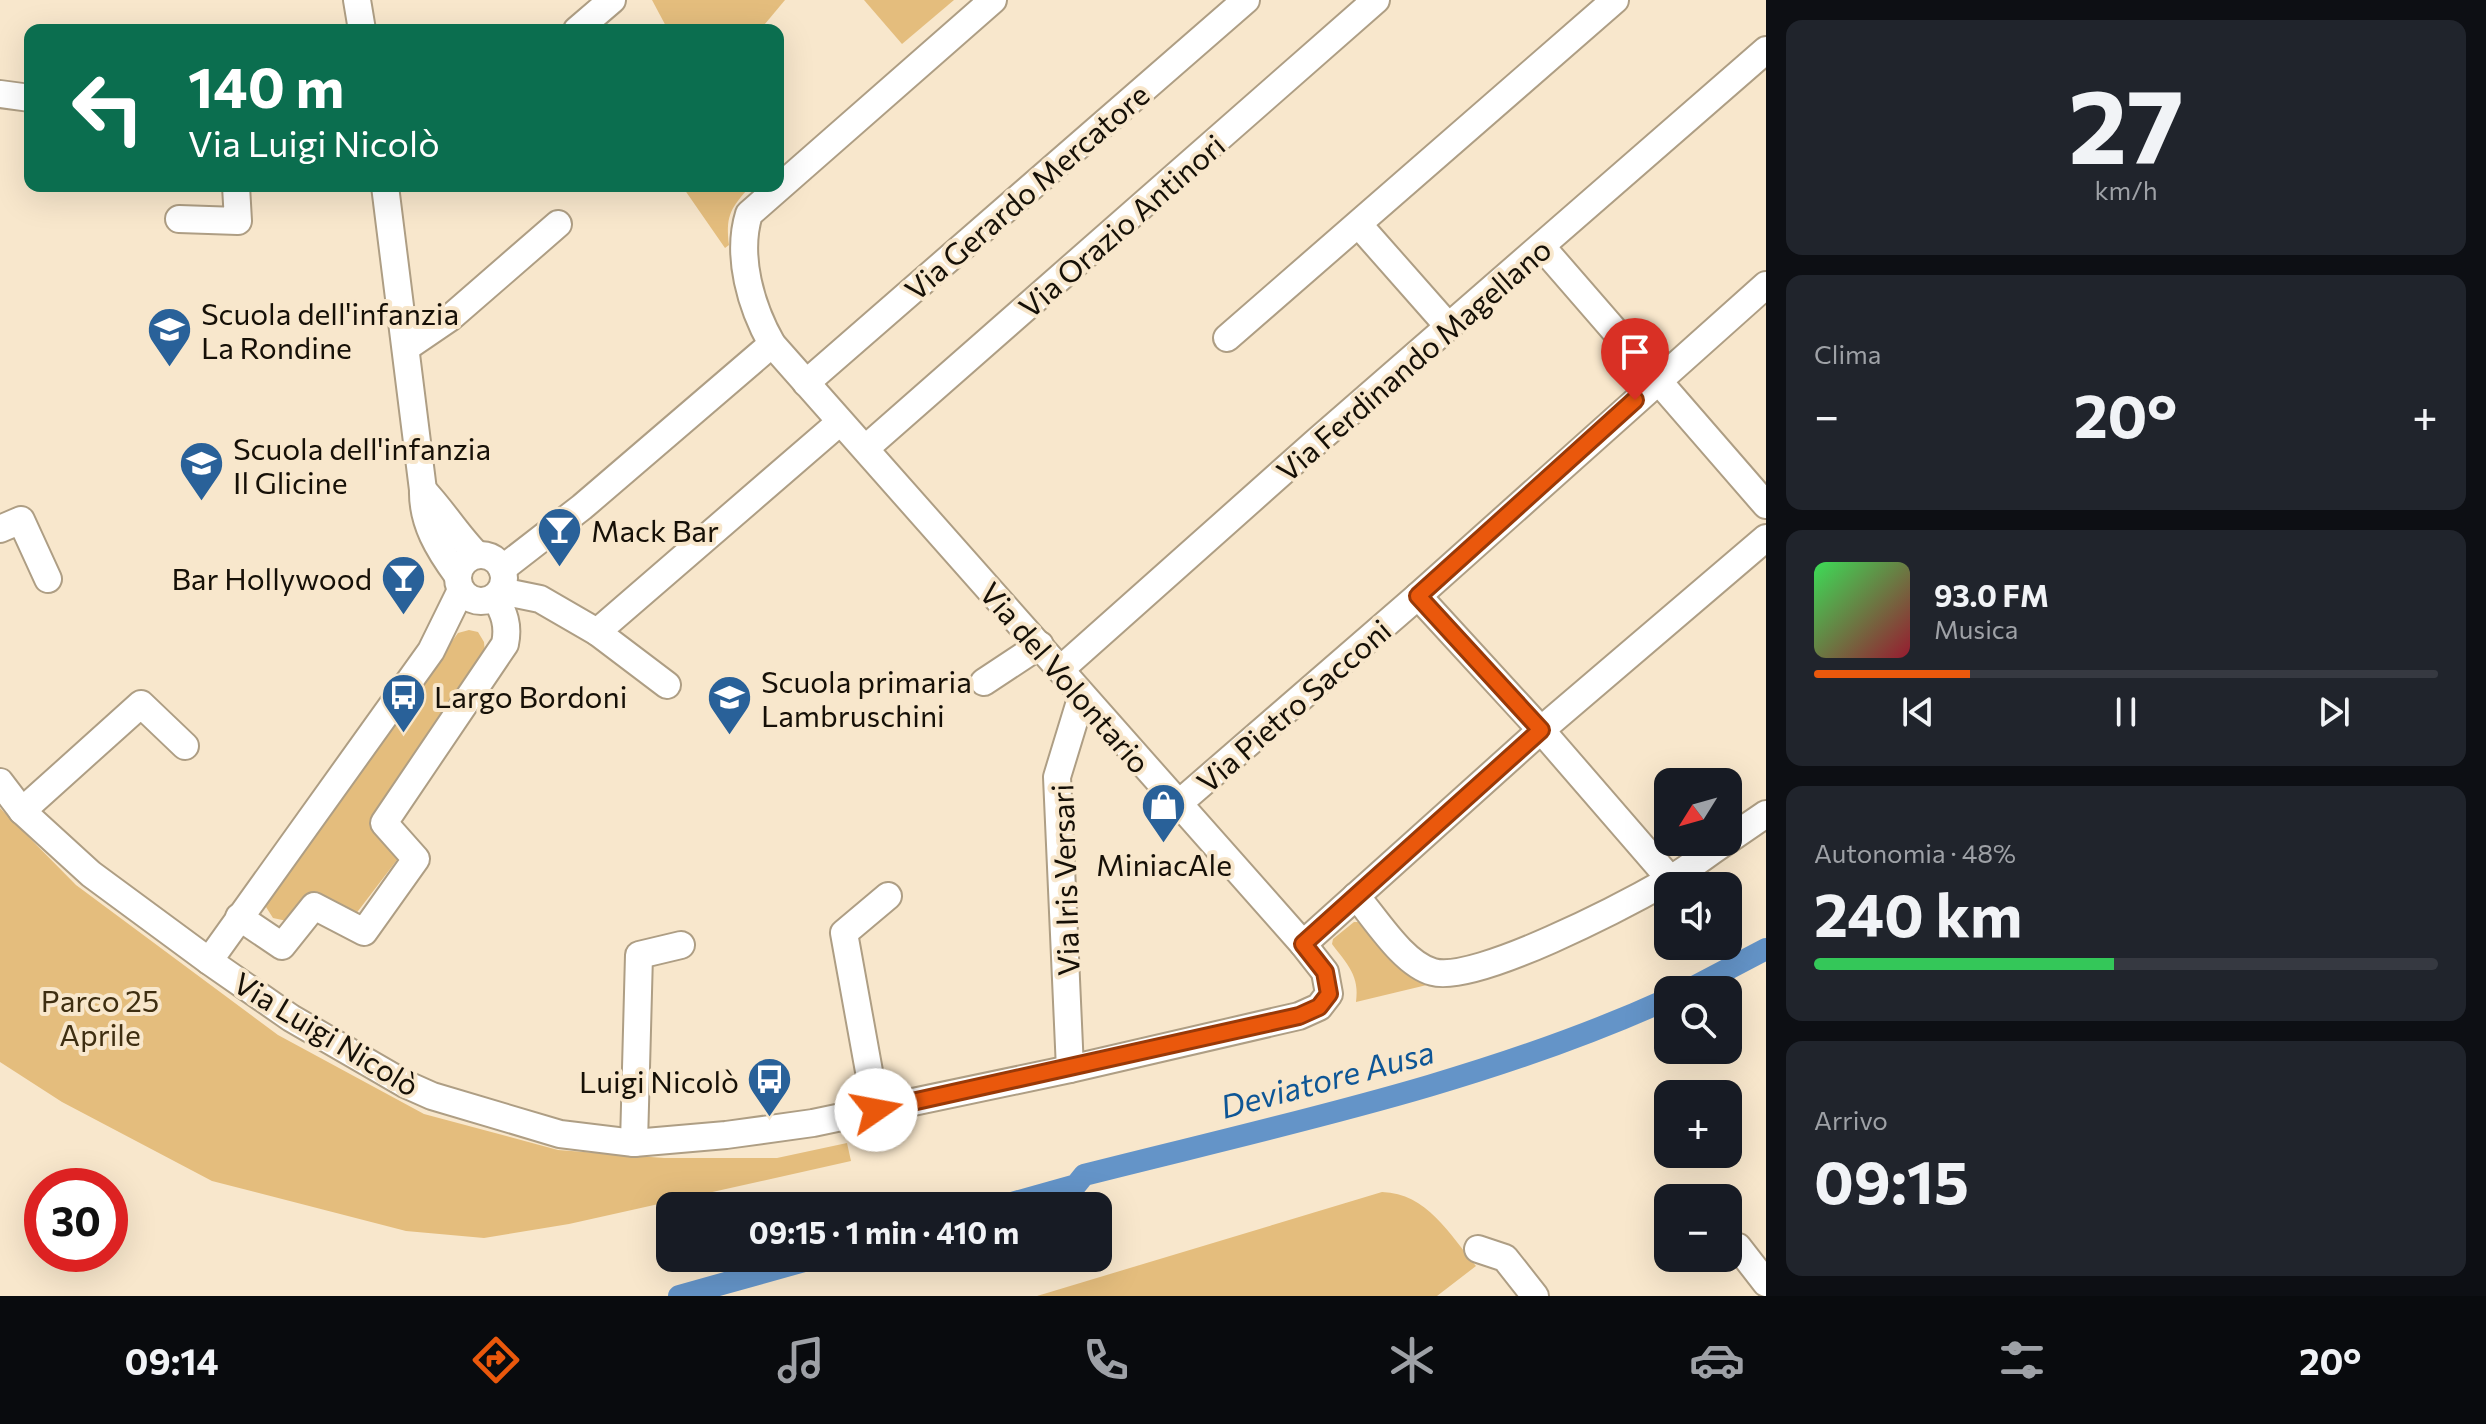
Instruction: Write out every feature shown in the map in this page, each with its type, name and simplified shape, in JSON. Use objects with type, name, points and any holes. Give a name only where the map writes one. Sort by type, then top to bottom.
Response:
[{"type":"street","points":[[357,0],[361,24]]},
{"type":"street","points":[[584,24],[612,0]]},
{"type":"street","name":"Via del Volontario","points":[[784,183],[993,0]]},
{"type":"street","name":"Via Gerardo Mercatore","points":[[806,383],[1246,0]]},
{"type":"street","name":"Via Orazio Antinori","points":[[866,448],[1376,0]]},
{"type":"street","points":[[1227,338],[1615,0]]},
{"type":"street","name":"Via Ferdinando Magellano","points":[[1061,669],[1766,50]]},
{"type":"street","points":[[0,94],[24,97]]},
{"type":"street","points":[[179,219],[238,221],[236,192]]},
{"type":"street","points":[[239,917],[282,946],[314,906],[364,932],[416,859],[384,823],[505,644],[508,633],[506,618],[486,586],[429,528],[422,507],[423,490],[407,347],[386,192]]},
{"type":"street","name":"Via del Volontario","points":[[774,192],[749,214],[744,231],[745,260],[757,317],[772,344],[1325,972]]},
{"type":"street","points":[[407,347],[451,317],[558,224]]},
{"type":"street","points":[[1359,225],[1449,327]]},
{"type":"street","points":[[1542,247],[1766,505]]},
{"type":"street","name":"Via Pietro Sacconi","points":[[1177,805],[1418,596],[1766,285]]},
{"type":"street","points":[[209,961],[431,651],[442,644],[486,586],[772,344]]},
{"type":"street","points":[[597,632],[840,422]]},
{"type":"street","points":[[423,490],[437,504],[458,536],[477,555],[492,558],[486,586]]},
{"type":"street","points":[[0,529],[21,520],[48,579]]},
{"type":"street","points":[[1303,944],[1541,730],[1766,538]]},
{"type":"street","points":[[486,586],[540,599],[597,632],[667,685]]},
{"type":"street","points":[[1418,596],[1541,730],[1664,872]]},
{"type":"street","points":[[984,682],[1040,645]]},
{"type":"street","name":"Via Iris Versari","points":[[1070,1069],[1057,777],[1082,695]]},
{"type":"street","points":[[22,811],[141,704],[185,746]]},
{"type":"street","name":"Via Luigi Nicolò","points":[[0,782],[22,811],[91,874],[291,1018],[405,1084],[432,1096],[560,1134],[634,1143],[799,1125],[1070,1069],[1299,1016],[1319,1007],[1329,994],[1325,972]]},
{"type":"street","points":[[1742,830],[1766,814]]},
{"type":"street","points":[[1680,872],[1704,856]]},
{"type":"street","points":[[1356,896],[1410,961],[1432,972],[1450,974],[1470,971],[1541,944],[1654,887]]},
{"type":"street","points":[[876,1110],[844,933],[888,896]]},
{"type":"street","points":[[634,1143],[639,955],[681,945]]},
{"type":"street","points":[[1478,1249],[1505,1258],[1535,1296]]},
{"type":"street","points":[[1742,1252],[1766,1283]]},
{"type":"green space","points":[[652,0],[785,0],[765,24],[665,24]]},
{"type":"green space","points":[[864,0],[954,0],[902,44]]},
{"type":"green space","points":[[686,192],[745,192],[730,215],[729,245],[725,248]]},
{"type":"green space","points":[[469,630],[478,632],[484,642],[485,654],[371,824],[400,856],[355,915],[287,921],[273,918],[266,907],[268,892],[458,633]]},
{"type":"green space","name":"Parco 25 Aprile","points":[[0,808],[76,885],[278,1035],[424,1114],[558,1150],[664,1158],[777,1158],[847,1143],[851,1161],[712,1192],[656,1192],[656,1205],[569,1224],[484,1238],[406,1231],[212,1181],[62,1102],[0,1062]]},
{"type":"green space","points":[[1358,922],[1392,956],[1431,984],[1356,1002],[1354,977],[1332,944],[1333,939]]},
{"type":"green space","points":[[1382,1192],[1412,1199],[1424,1207],[1476,1266],[1437,1296],[1037,1296]]},
{"type":"waterway","name":"Deviatore Ausa","points":[[1715,976],[1766,949]]},
{"type":"waterway","name":"Deviatore Ausa","points":[[1051,1192],[1076,1185],[1084,1175],[1380,1100],[1454,1078],[1598,1029],[1654,1005]]},
{"type":"waterway","name":"Deviatore Ausa","points":[[679,1296],[765,1272]]},
{"type":"place","name":"Scuola dell'infanzia La Rondine","points":[[170,368]]},
{"type":"place","name":"Scuola dell'infanzia Il Glicine","points":[[202,503]]},
{"type":"place","name":"Mack Bar","points":[[560,568]]},
{"type":"place","name":"Bar Hollywood","points":[[403,616]]},
{"type":"place","name":"Largo Bordoni","points":[[403,734]]},
{"type":"place","name":"Scuola primaria Lambruschini","points":[[730,736]]},
{"type":"place","name":"MiniacAle","points":[[1164,844]]},
{"type":"place","name":"Luigi Nicolò","points":[[770,1119]]},
{"type":"route","points":[[876,1110],[1299,1016],[1319,1007],[1329,994],[1325,972],[1303,944],[1541,730],[1418,596],[1635,400]]}]
